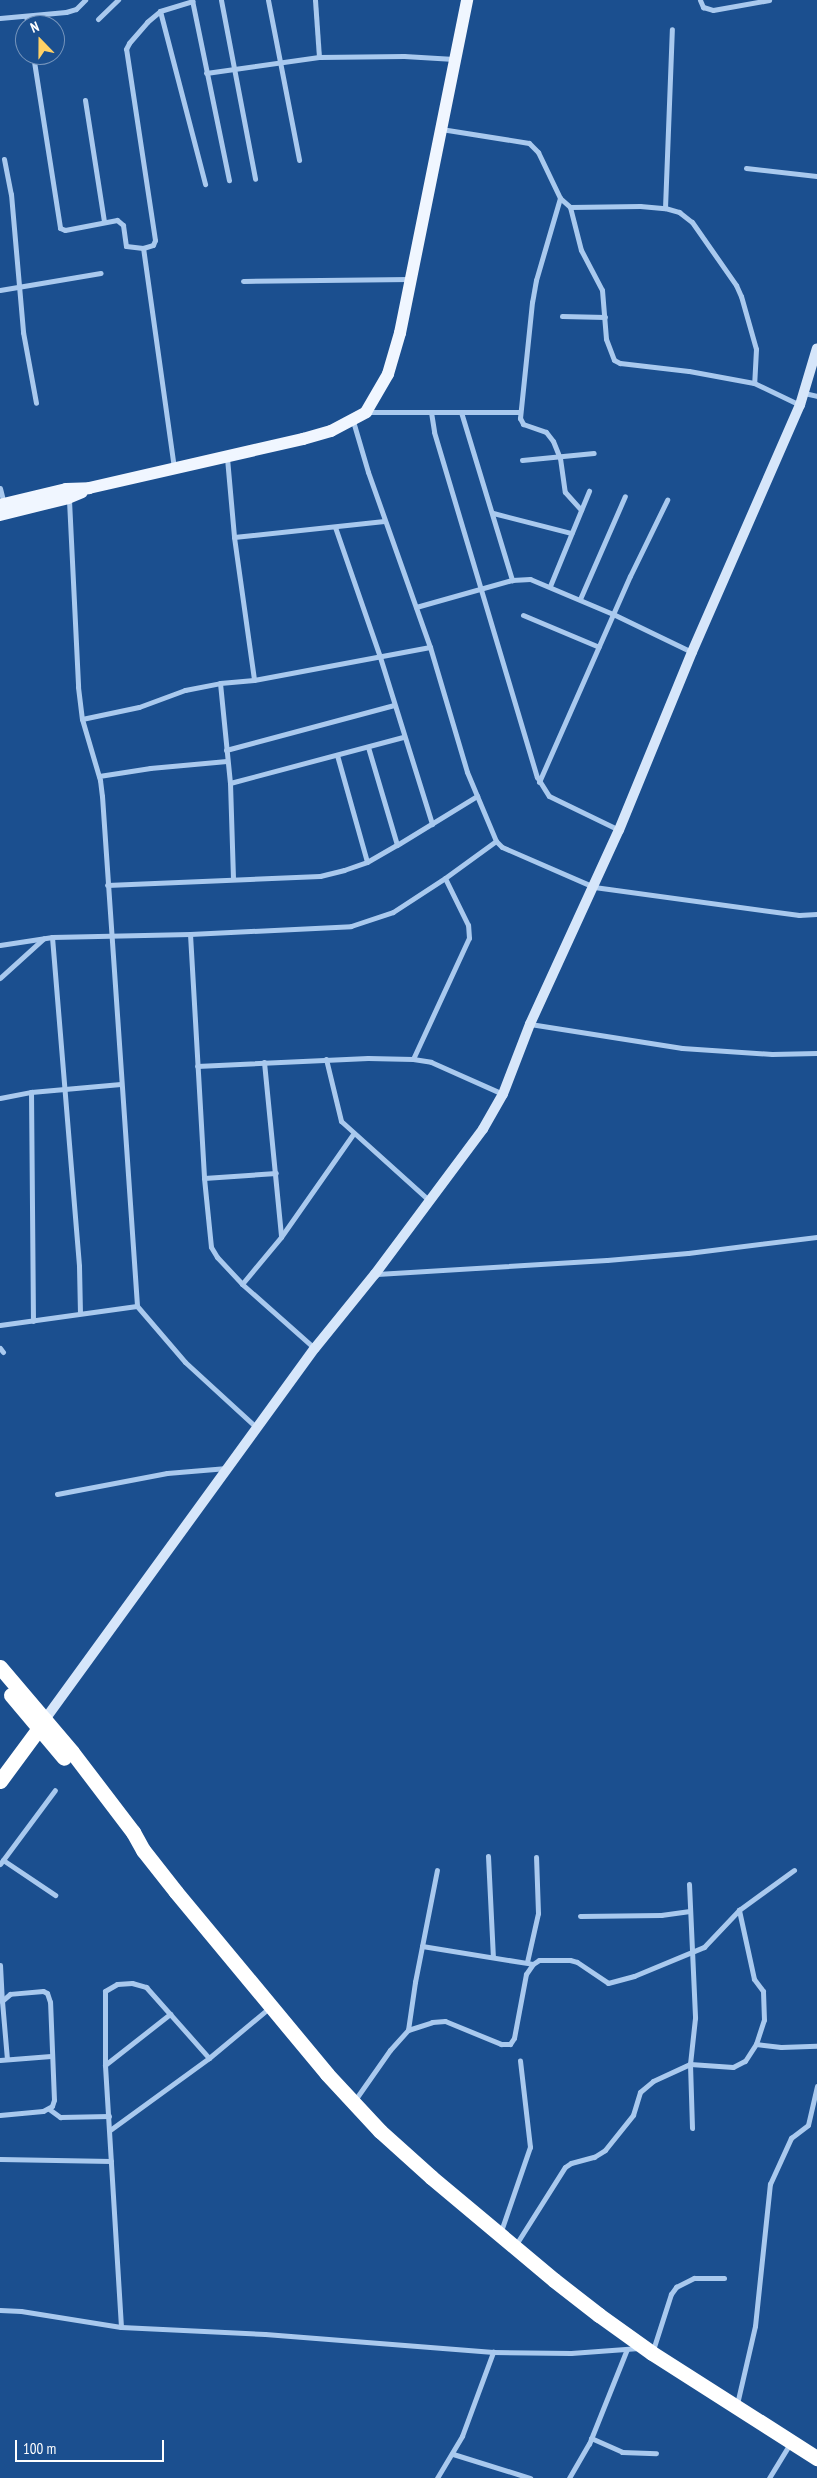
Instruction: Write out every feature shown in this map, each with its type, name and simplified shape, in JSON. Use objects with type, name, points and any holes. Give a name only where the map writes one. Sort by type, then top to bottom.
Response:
[{"type":"highway","points":[[0,1667],[126,1837],[143,1850],[271,2007],[354,2103],[405,2154],[554,2280],[648,2350],[817,2458]]},
{"type":"highway","points":[[0,1682],[42,1723]]},
{"type":"highway","points":[[0,1781],[42,1723]]},
{"type":"main road","points":[[2,508],[228,458],[313,436],[353,421],[366,412],[388,374],[400,333],[467,0]]},
{"type":"street","points":[[36,15],[76,9],[85,0]]},
{"type":"street","points":[[98,19],[118,0]]},
{"type":"street","points":[[35,65],[60,228],[66,230],[104,222],[121,222],[126,246],[143,248],[155,243],[126,49],[128,43],[160,11],[192,0],[229,180]]},
{"type":"street","points":[[221,0],[254,179]]},
{"type":"street","points":[[268,0],[299,160]]},
{"type":"street","points":[[315,0],[319,57]]},
{"type":"street","points":[[700,0],[703,7],[713,10],[769,0]]},
{"type":"street","points":[[160,11],[206,184]]},
{"type":"street","points":[[0,18],[15,17]]},
{"type":"street","points":[[665,208],[672,29]]},
{"type":"street","points":[[206,73],[234,67],[319,57],[404,56],[455,59]]},
{"type":"street","points":[[85,100],[104,222]]},
{"type":"street","points":[[441,129],[529,143],[538,152],[560,198],[570,207],[581,250],[602,290],[609,351],[614,360],[620,363],[689,370],[754,383],[800,405]]},
{"type":"street","points":[[4,160],[11,194],[21,287],[23,332],[36,403]]},
{"type":"street","points":[[746,168],[817,176]]},
{"type":"street","points":[[560,198],[534,287],[520,412],[523,424],[546,432],[557,449],[565,492],[581,510]]},
{"type":"street","points":[[570,207],[640,206],[665,208],[679,212],[692,222],[736,285],[752,331],[756,349],[754,383]]},
{"type":"street","points":[[143,248],[174,469]]},
{"type":"street","points":[[0,290],[101,273]]},
{"type":"street","points":[[242,281],[411,279]]},
{"type":"street","points":[[562,316],[605,317]]},
{"type":"street","points":[[42,1723],[315,1348],[375,1274],[483,1129],[503,1094],[530,1024],[594,888],[692,652],[800,405],[817,348]]},
{"type":"street","points":[[804,393],[817,396]]},
{"type":"street","points":[[366,412],[520,412]]},
{"type":"street","points":[[430,412],[434,432],[480,589],[539,782],[549,796],[619,830]]},
{"type":"street","points":[[462,412],[512,580]]},
{"type":"street","points":[[353,421],[384,521],[430,647],[467,772],[496,841],[502,847],[594,888],[799,915],[817,914]]},
{"type":"street","points":[[522,460],[560,458],[594,453]]},
{"type":"street","points":[[228,458],[234,537],[254,680]]},
{"type":"street","points":[[0,488],[2,508]]},
{"type":"street","points":[[550,586],[589,491]]},
{"type":"street","points":[[67,493],[78,687],[82,719],[99,776],[138,1306],[185,1362],[256,1428]]},
{"type":"street","points":[[580,599],[625,496]]},
{"type":"street","points":[[539,782],[598,646],[667,500]]},
{"type":"street","points":[[493,513],[571,533]]},
{"type":"street","points":[[234,537],[384,521]]},
{"type":"street","points":[[335,527],[380,658],[403,737],[432,824]]},
{"type":"street","points":[[416,607],[512,580],[530,579],[580,599],[692,652]]},
{"type":"street","points":[[523,615],[598,646]]},
{"type":"street","points":[[82,719],[118,713],[185,690],[380,658],[430,647]]},
{"type":"street","points":[[220,683],[230,783],[233,879]]},
{"type":"street","points":[[226,750],[394,705]]},
{"type":"street","points":[[230,783],[403,737]]},
{"type":"street","points":[[368,747],[397,845]]},
{"type":"street","points":[[337,755],[367,862]]},
{"type":"street","points":[[99,776],[150,768],[227,761]]},
{"type":"street","points":[[107,885],[320,876],[367,862],[477,796]]},
{"type":"street","points":[[0,945],[52,937],[190,934],[350,926],[393,912],[445,878],[496,841]]},
{"type":"street","points":[[413,1059],[469,938],[468,925],[445,878]]},
{"type":"street","points":[[190,934],[204,1178],[211,1247],[242,1284],[315,1348]]},
{"type":"street","points":[[52,937],[79,1266],[80,1313]]},
{"type":"street","points":[[0,978],[44,938]]},
{"type":"street","points":[[530,1024],[682,1048],[772,1054],[817,1053]]},
{"type":"street","points":[[197,1066],[326,1059],[413,1059],[431,1062],[503,1094]]},
{"type":"street","points":[[326,1059],[338,1116],[353,1134],[430,1201]]},
{"type":"street","points":[[264,1062],[281,1237]]},
{"type":"street","points":[[0,1098],[31,1092],[121,1084]]},
{"type":"street","points":[[31,1092],[33,1321]]},
{"type":"street","points":[[242,1284],[281,1237],[353,1134]]},
{"type":"street","points":[[204,1178],[276,1173]]},
{"type":"street","points":[[375,1274],[607,1260],[688,1253],[817,1237]]},
{"type":"street","points":[[0,1326],[138,1306]]},
{"type":"street","points":[[57,1494],[167,1473],[227,1468]]},
{"type":"street","points":[[55,1790],[1,1862],[55,1895]]},
{"type":"street","points":[[488,1856],[493,1957]]},
{"type":"street","points":[[354,2103],[393,2046],[408,2030],[432,2022],[445,2021],[501,2044],[510,2044],[514,2038],[526,1974],[530,1963],[538,1913],[536,1857]]},
{"type":"street","points":[[408,2030],[437,1870]]},
{"type":"street","points":[[422,1946],[530,1963],[539,1960],[570,1960],[577,1962],[608,1983],[615,1983],[693,1954],[716,1937],[739,1910],[794,1870]]},
{"type":"street","points":[[689,1884],[694,2018],[690,2064],[692,2128]]},
{"type":"street","points":[[515,2247],[565,2167],[570,2163],[594,2157],[605,2150],[633,2115],[640,2092],[654,2081],[690,2064],[738,2066],[745,2061],[756,2044],[764,2020],[763,1991],[754,1979],[739,1910]]},
{"type":"street","points":[[580,1916],[661,1915],[690,1911]]},
{"type":"street","points":[[0,1965],[6,2059]]},
{"type":"street","points":[[121,2327],[105,2065],[103,1995],[108,1988],[117,1984],[146,1987],[209,2058]]},
{"type":"street","points":[[2,2001],[10,1994],[39,1990],[46,1993],[50,2002],[54,2100],[49,2109]]},
{"type":"street","points":[[110,2130],[209,2058],[271,2007]]},
{"type":"street","points":[[105,2065],[170,2014]]},
{"type":"street","points":[[756,2044],[781,2047],[817,2046]]},
{"type":"street","points":[[0,2060],[52,2056]]},
{"type":"street","points":[[500,2234],[530,2147],[520,2061]]},
{"type":"street","points":[[736,2406],[755,2326],[770,2184],[790,2138],[808,2125],[817,2086]]},
{"type":"street","points":[[0,2115],[49,2109],[60,2117],[109,2116]]},
{"type":"street","points":[[0,2159],[111,2161]]},
{"type":"street","points":[[0,2310],[121,2327],[264,2334],[493,2352],[571,2353],[627,2349],[648,2350],[671,2294],[676,2287],[694,2278],[724,2278]]},
{"type":"street","points":[[569,2478],[591,2438],[627,2349]]},
{"type":"street","points":[[437,2478],[462,2436],[493,2352]]},
{"type":"street","points":[[591,2438],[622,2452],[656,2453]]},
{"type":"street","points":[[769,2478],[792,2442]]},
{"type":"street","points":[[453,2454],[530,2478]]}]
